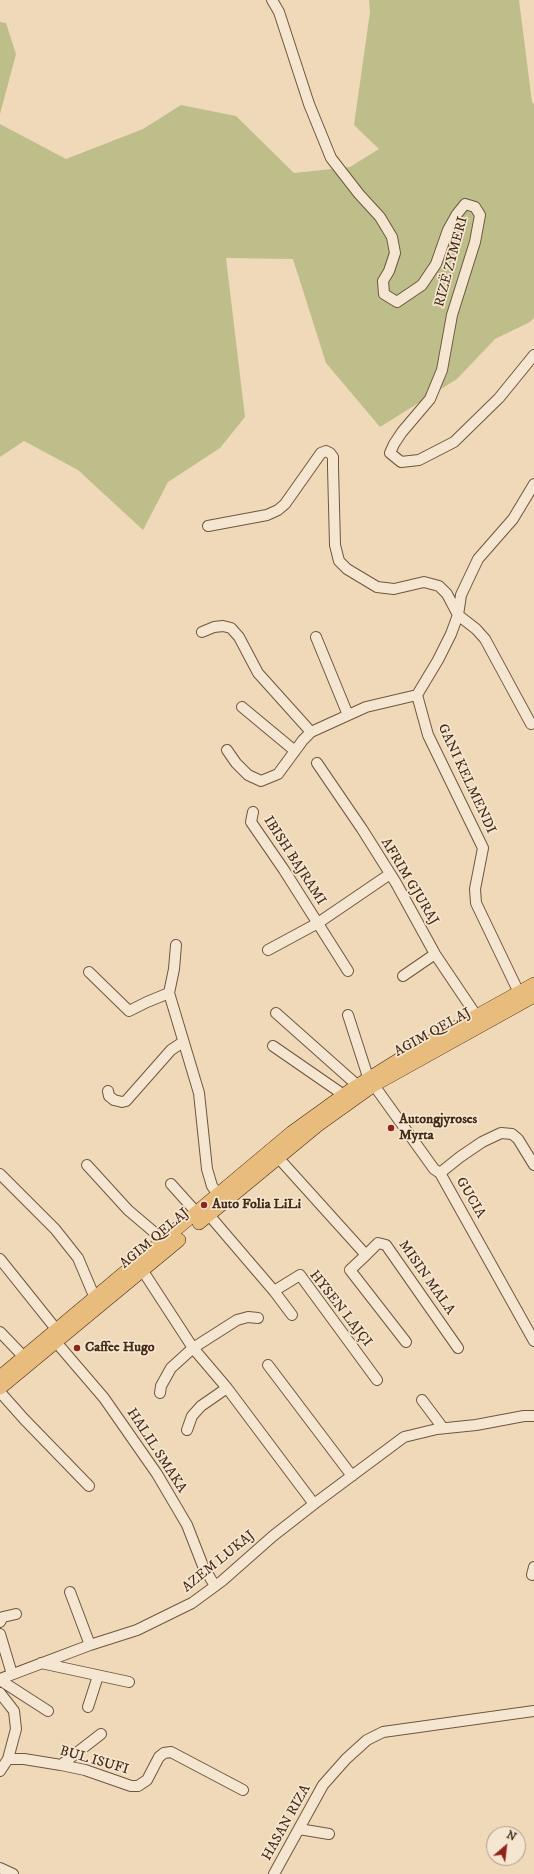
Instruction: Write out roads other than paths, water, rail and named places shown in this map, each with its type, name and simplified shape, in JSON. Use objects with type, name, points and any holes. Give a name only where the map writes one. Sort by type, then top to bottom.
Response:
[{"type":"main road","name":"AGIM QELAJ","points":[[0,1388],[96,1303],[275,1154],[291,1133],[346,1099],[366,1082],[479,1020],[525,997],[534,984]]},
{"type":"main road","name":"AGIM QELAJ","points":[[0,1377],[24,1357],[58,1336]]},
{"type":"street","name":"RIZË ZYMERI","points":[[272,0],[279,12],[309,104],[331,158],[359,194],[380,217],[392,237],[395,253],[389,271],[383,281],[384,294],[397,302],[422,285],[436,264],[454,219],[465,204],[475,207],[480,215],[475,242],[452,315],[442,370],[430,399],[402,432],[390,453],[401,462],[419,460],[454,442],[499,398],[534,355]]},
{"type":"street","points":[[208,526],[267,515],[278,510],[322,453],[326,451],[330,453],[333,456],[335,545],[339,561],[347,569],[377,587],[394,589],[424,582],[439,586],[447,594],[458,615],[476,629],[485,639],[531,724]]},
{"type":"street","points":[[227,750],[236,763],[248,775],[261,781],[278,774],[295,750],[311,732],[366,707],[417,695],[438,660],[451,634],[458,615],[461,595],[478,559],[513,519],[534,484]]},
{"type":"street","points":[[202,632],[214,626],[231,628],[239,637],[258,673],[311,732]]},
{"type":"street","points":[[316,637],[348,715]]},
{"type":"street","name":"GANI KELMENDI","points":[[417,695],[428,735],[483,848],[476,889],[476,903],[525,997]]},
{"type":"street","points":[[242,707],[295,750]]},
{"type":"street","name":"AFRIM GJURAJ","points":[[317,763],[362,829],[390,874],[435,954],[479,1020]]},
{"type":"street","name":"IBISH BAJRAMI","points":[[253,812],[251,822],[284,870],[348,971]]},
{"type":"street","name":"IBISH BAJRAMI","points":[[268,950],[318,923],[390,874]]},
{"type":"street","points":[[176,945],[174,969],[169,994],[199,1093],[207,1169],[212,1186],[221,1199]]},
{"type":"street","points":[[403,976],[435,954]]},
{"type":"street","points":[[89,972],[129,1012],[147,1002],[169,994]]},
{"type":"street","points":[[276,1013],[366,1082]]},
{"type":"street","points":[[348,1016],[366,1082]]},
{"type":"street","points":[[108,1091],[109,1096],[114,1100],[122,1102],[126,1101],[171,1050],[183,1042]]},
{"type":"street","points":[[273,1046],[346,1099]]},
{"type":"street","name":"GUCIA","points":[[366,1082],[434,1169],[440,1173],[534,1341]]},
{"type":"street","points":[[440,1173],[482,1142],[501,1133],[512,1134],[518,1139],[534,1165]]},
{"type":"street","points":[[275,1154],[366,1255]]},
{"type":"street","points":[[87,1165],[128,1210],[168,1243]]},
{"type":"street","points":[[0,1174],[55,1229],[78,1258],[96,1303]]},
{"type":"street","points":[[171,1184],[203,1214],[274,1291],[292,1315]]},
{"type":"street","name":"MISIN MALA","points":[[406,1342],[350,1270],[378,1243],[386,1244],[458,1348]]},
{"type":"street","name":"HALIL SMAKA","points":[[0,1259],[104,1398],[157,1474],[187,1525],[203,1566],[215,1586]]},
{"type":"street","points":[[140,1266],[193,1348],[227,1388],[314,1504]]},
{"type":"street","name":"HYSEN LAJÇI","points":[[274,1291],[300,1275],[377,1380]]},
{"type":"street","points":[[160,1393],[160,1386],[171,1368],[193,1348],[237,1320],[248,1317],[258,1318]]},
{"type":"street","points":[[0,1332],[24,1357]]},
{"type":"street","points":[[268,1365],[352,1476]]},
{"type":"street","points":[[187,1430],[192,1416],[201,1406],[227,1388]]},
{"type":"street","points":[[0,1392],[45,1442],[89,1486]]},
{"type":"street","points":[[422,1400],[443,1428]]},
{"type":"street","name":"AZEM LUKAJ","points":[[0,1679],[90,1645],[137,1630],[192,1603],[215,1586],[273,1536],[404,1437],[443,1428],[476,1425],[524,1416],[534,1416]]},
{"type":"street","points":[[70,1592],[90,1645]]},
{"type":"street","points":[[0,1622],[3,1617],[16,1614]]},
{"type":"street","points":[[0,1634],[12,1674]]},
{"type":"street","points":[[41,1663],[129,1682]]},
{"type":"street","points":[[88,1707],[98,1676]]},
{"type":"street","name":"AZEM LUKAJ","points":[[0,1679],[48,1710]]},
{"type":"street","points":[[0,1693],[14,1711],[16,1718],[16,1729],[8,1759],[0,1772]]},
{"type":"street","name":"HASAN RIZA","points":[[278,1873],[299,1829],[323,1785],[367,1740],[383,1732],[534,1710]]},
{"type":"street","points":[[61,1765],[101,1734]]},
{"type":"street","name":"BUL ISUFI","points":[[8,1759],[24,1759],[61,1765],[85,1770],[131,1786],[138,1786],[147,1780],[159,1757],[164,1753],[171,1752],[243,1790]]},
{"type":"street","points":[[299,1829],[329,1834]]},
{"type":"street","points":[[0,1868],[13,1874]]},
{"type":"place","name":"Autongjyroses Myrta","points":[[391,1128]]},
{"type":"place","name":"Auto Folia LiLi","points":[[204,1205]]},
{"type":"place","name":"Caffee Hugo","points":[[77,1348]]}]
